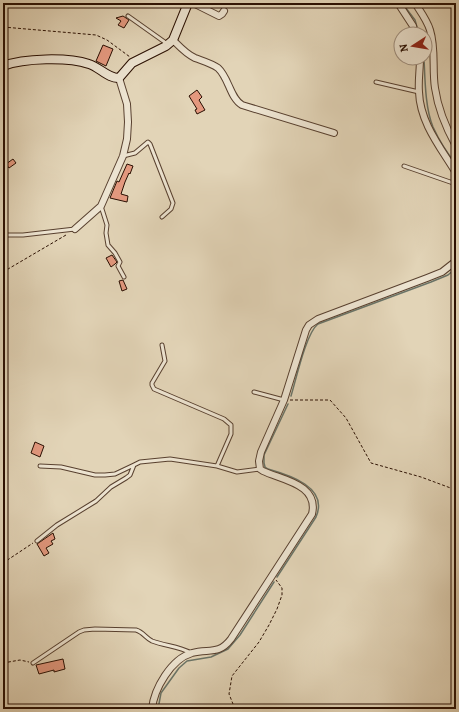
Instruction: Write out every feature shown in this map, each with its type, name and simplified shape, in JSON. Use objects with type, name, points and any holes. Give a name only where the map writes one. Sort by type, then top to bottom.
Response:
[{"type":"street","points":[[119,78],[127,67],[135,61],[170,42],[188,3]]},
{"type":"street","points":[[193,3],[219,16],[221,16],[224,11]]},
{"type":"street","points":[[398,3],[413,26]]},
{"type":"street","points":[[414,3],[428,24],[432,39],[436,96],[444,120],[456,146]]},
{"type":"street","points":[[170,42],[194,57],[212,64],[219,69],[228,82],[238,102],[242,105],[334,133]]},
{"type":"street","points":[[3,66],[16,62],[34,60],[74,61],[91,64],[113,77],[119,78]]},
{"type":"street","points":[[420,66],[419,92],[426,123],[456,173]]},
{"type":"street","points":[[75,229],[101,206],[123,156],[127,139],[128,122],[127,104],[119,78]]},
{"type":"street","points":[[152,709],[155,694],[165,676],[180,660],[192,653],[214,650],[230,641],[311,516],[312,507],[310,497],[302,486],[260,469],[259,461],[261,452],[284,400],[303,337],[309,325],[313,321],[442,272],[456,261]]},
{"type":"lane","points":[[128,16],[153,33],[170,42]]},
{"type":"lane","points":[[376,82],[419,92]]},
{"type":"lane","points":[[123,156],[135,153],[148,142],[150,144],[173,203],[172,208],[162,217]]},
{"type":"lane","points":[[404,166],[456,184]]},
{"type":"lane","points":[[101,206],[107,225],[106,233],[108,245],[120,262],[118,266],[124,276]]},
{"type":"lane","points":[[3,234],[24,236],[75,229]]},
{"type":"lane","points":[[162,345],[165,361],[152,382],[154,389],[224,419],[231,425],[231,434],[217,466]]},
{"type":"lane","points":[[254,392],[284,400]]},
{"type":"lane","points":[[40,466],[69,468],[100,475],[115,474],[140,462],[170,459],[217,466],[237,472],[260,469]]},
{"type":"lane","points":[[37,541],[57,525],[96,500],[111,486],[130,475],[134,465]]},
{"type":"lane","points":[[33,663],[79,632],[95,629],[136,630],[152,641],[184,649],[192,653]]},
{"type":"path","points":[[3,28],[96,35],[119,48],[135,61]]},
{"type":"path","points":[[3,272],[75,229]]},
{"type":"path","points":[[284,400],[330,400],[346,418],[371,463],[421,477],[456,490]]},
{"type":"path","points":[[3,563],[37,541]]},
{"type":"path","points":[[235,709],[229,694],[232,676],[259,642],[269,625],[282,595],[282,588],[272,575]]},
{"type":"path","points":[[454,608],[456,614]]},
{"type":"path","points":[[3,663],[20,660],[33,663]]},
{"type":"building","points":[[123,16],[129,20],[124,28],[118,25],[121,21],[116,18]]},
{"type":"building","points":[[103,45],[113,49],[106,66],[96,61]]},
{"type":"building","points":[[197,90],[202,97],[199,100],[205,110],[197,114],[195,110],[197,109],[189,96]]},
{"type":"building","points":[[13,159],[16,163],[9,168],[6,164]]},
{"type":"building","points":[[127,164],[133,166],[121,194],[128,196],[127,202],[110,198],[117,181],[119,182]]},
{"type":"building","points":[[112,255],[117,262],[111,267],[106,258]]},
{"type":"building","points":[[123,280],[127,289],[122,291],[119,281]]},
{"type":"building","points":[[35,442],[44,446],[40,457],[31,453]]},
{"type":"building","points":[[53,533],[55,539],[51,541],[53,544],[46,548],[49,553],[44,556],[37,544]]},
{"type":"building","points":[[63,659],[65,669],[39,674],[36,665]]},
{"type":"waterway","points":[[402,3],[415,20],[417,26]]},
{"type":"waterway","points":[[424,66],[426,93],[430,119],[441,142],[456,164]]},
{"type":"waterway","points":[[291,396],[309,337],[318,324],[431,282],[448,275],[456,268]]},
{"type":"waterway","points":[[277,577],[316,517],[319,507],[317,498],[312,490],[305,484],[265,467],[264,455],[288,404]]},
{"type":"waterway","points":[[158,709],[161,693],[179,668],[187,661],[211,657],[228,649],[240,635],[274,582]]}]
